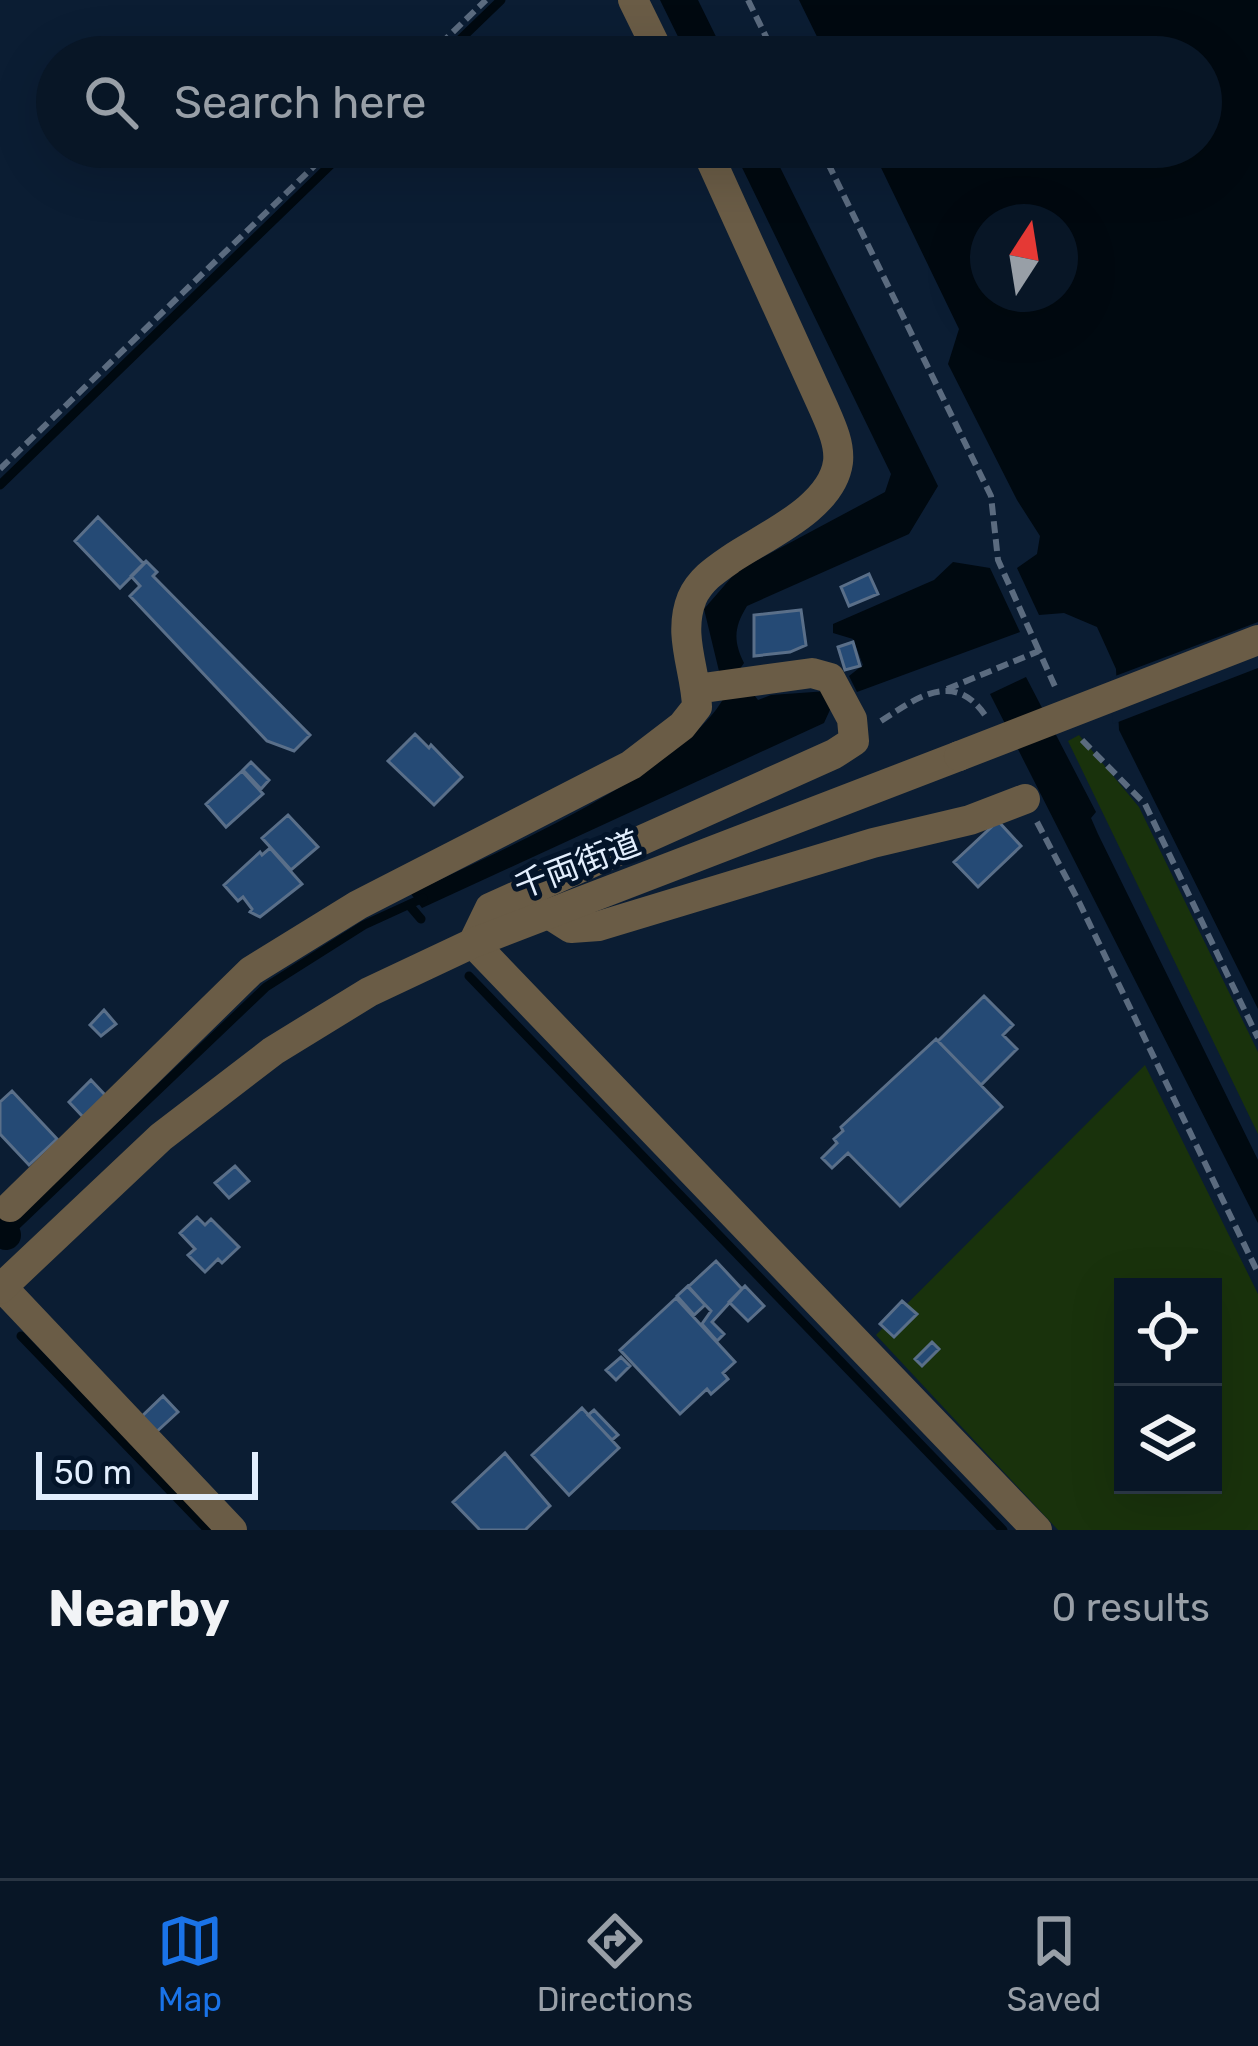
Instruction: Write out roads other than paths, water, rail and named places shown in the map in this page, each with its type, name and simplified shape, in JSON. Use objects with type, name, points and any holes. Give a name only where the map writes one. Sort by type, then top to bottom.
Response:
[{"type":"street","points":[[633,0],[651,36]]},
{"type":"street","points":[[715,168],[835,435],[838,462],[829,488],[809,507],[709,574],[694,592],[686,615],[686,647],[721,686]]},
{"type":"street","name":"千両街道","points":[[0,1287],[161,1137],[235,1078],[369,992],[473,943],[1258,640]]},
{"type":"street","points":[[4,1206],[250,971],[358,905],[653,752],[721,686],[812,673],[839,691],[852,719],[854,740],[834,754],[490,908],[473,943],[1037,1530]]},
{"type":"street","points":[[549,914],[571,928],[599,926],[873,843],[970,820],[1025,799]]},
{"type":"street","points":[[0,1287],[232,1530]]},
{"type":"waterway","points":[[464,36],[501,0]]},
{"type":"waterway","points":[[0,485],[327,168]]},
{"type":"waterway","points":[[6,1235],[266,987],[364,925],[423,898]]},
{"type":"waterway","points":[[409,905],[421,919]]},
{"type":"waterway","points":[[469,976],[1003,1530]]},
{"type":"waterway","points":[[0,1230],[6,1235]]},
{"type":"waterway","points":[[21,1336],[208,1530]]}]
